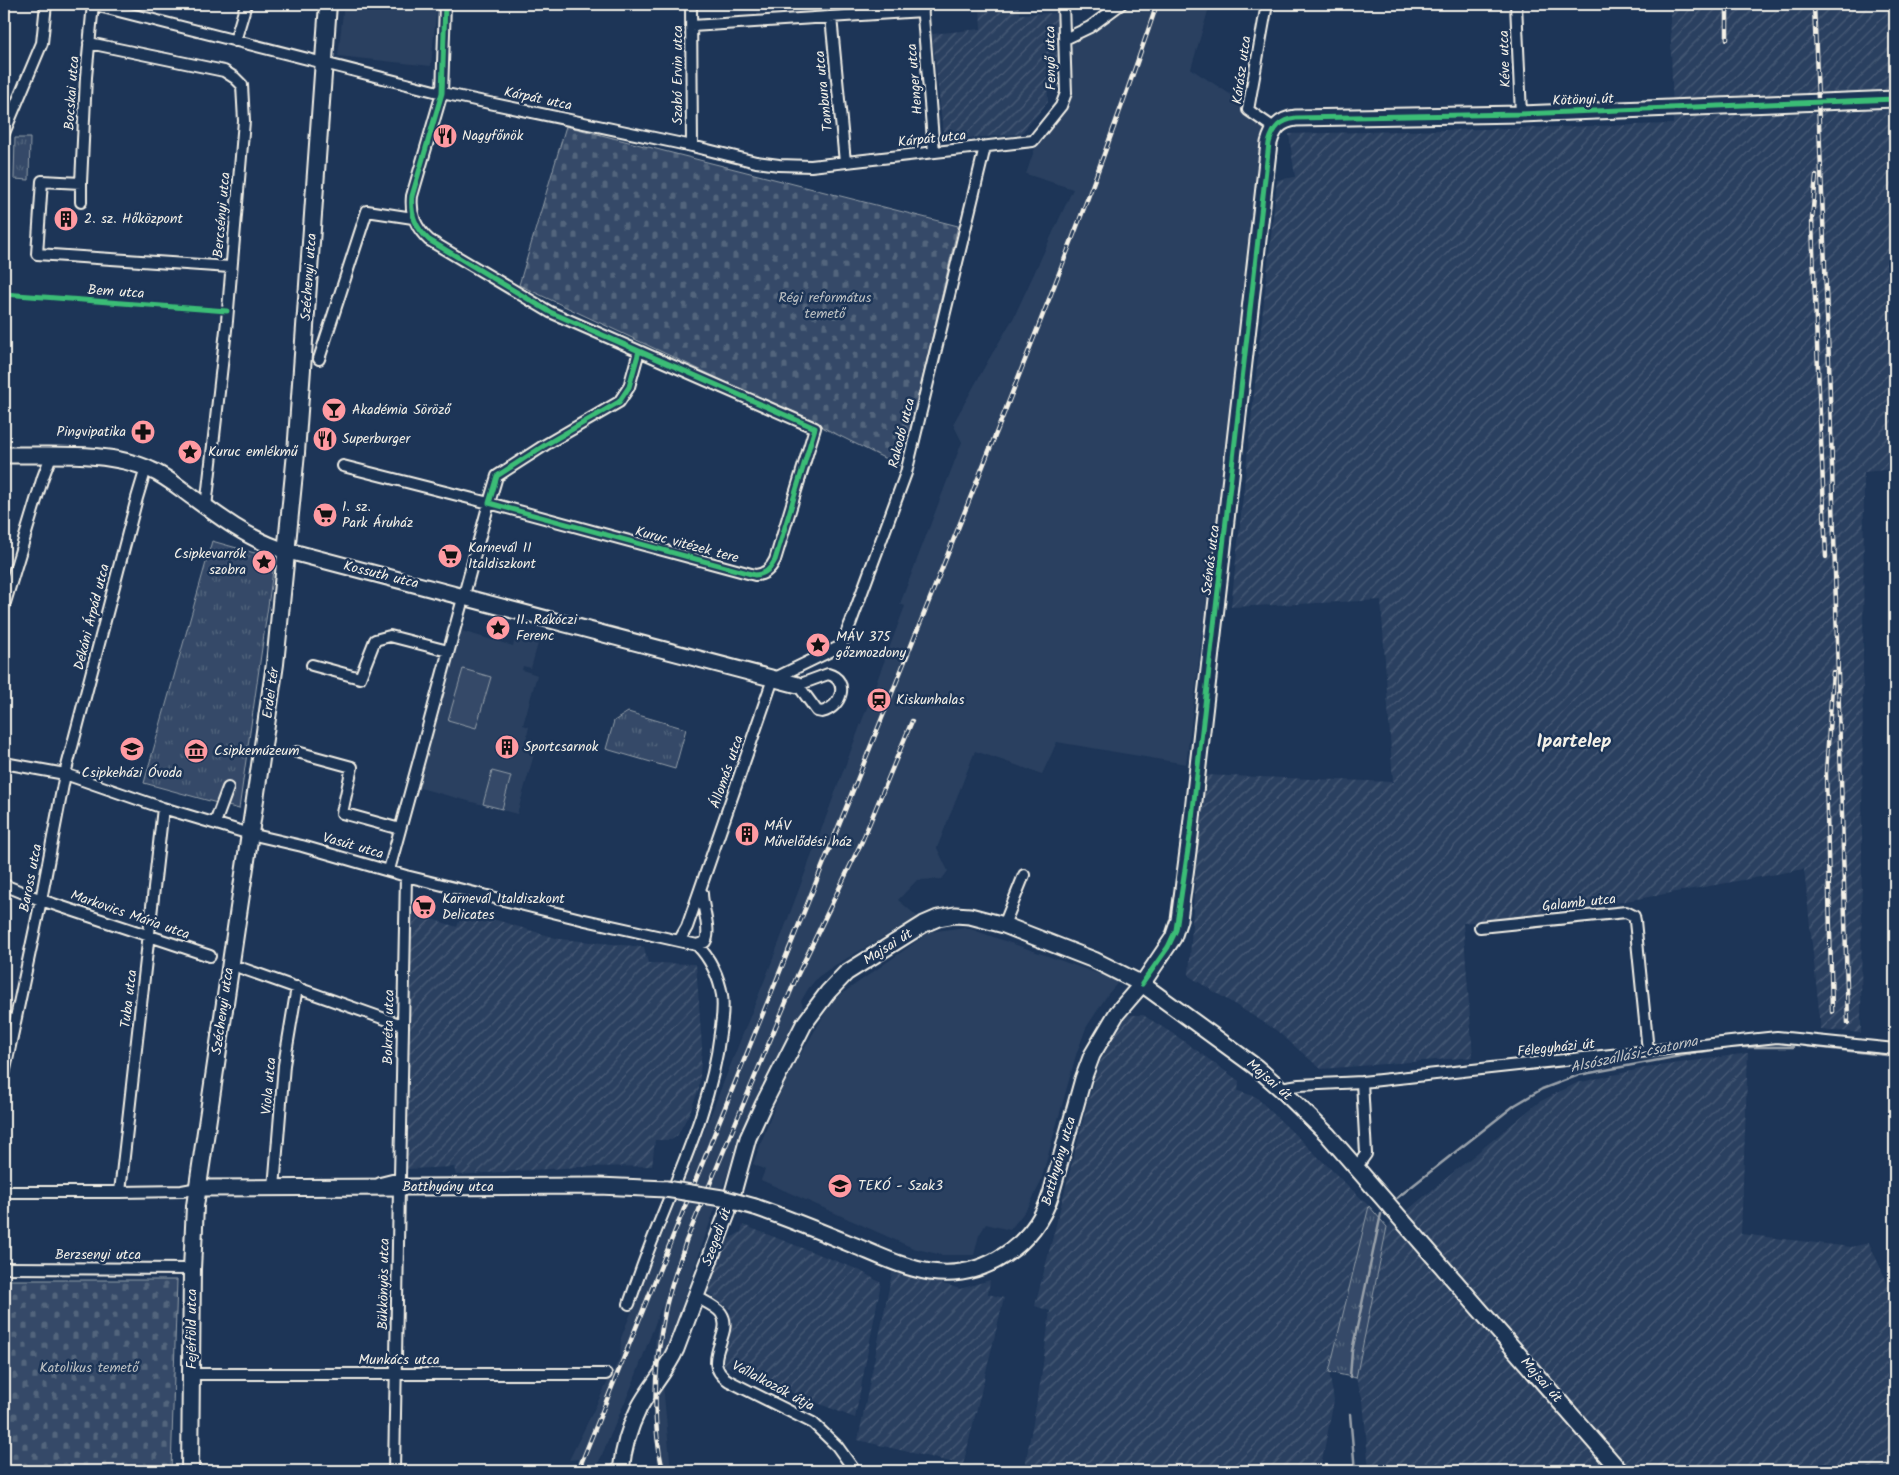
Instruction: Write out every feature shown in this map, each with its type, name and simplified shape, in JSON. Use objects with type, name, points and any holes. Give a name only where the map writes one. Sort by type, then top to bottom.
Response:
[{"type":"main road","name":"Széchenyi utca","points":[[286,551],[299,416],[328,4]]},
{"type":"main road","name":"Kötönyi út","points":[[1274,128],[1283,122],[1296,118],[1521,114],[1895,99]]},
{"type":"main road","name":"Szénás utca","points":[[1142,984],[1168,947],[1179,920],[1195,797],[1269,143],[1274,128]]},
{"type":"main road","name":"Kossuth utca","points":[[4,455],[115,458],[146,468],[170,481],[249,536],[286,551],[798,685]]},
{"type":"main road","name":"Erdei tér","points":[[250,834],[275,664],[286,551]]},
{"type":"main road","name":"Széchenyi utca","points":[[198,1188],[250,834]]},
{"type":"main road","name":"Majsai út","points":[[819,1003],[832,986],[846,973],[930,921],[955,915],[977,917],[1004,925],[1094,960],[1142,984],[1227,1045],[1280,1088],[1327,1134],[1620,1471]]},
{"type":"main road","name":"Batthyány utca","points":[[198,1188],[365,1188],[399,1183],[666,1189],[722,1198],[755,1206],[915,1269],[953,1273],[966,1271],[994,1262],[1007,1254],[1023,1241],[1045,1211],[1083,1079],[1092,1055],[1117,1013],[1142,984]]},
{"type":"main road","points":[[1117,1013],[1142,999],[1154,997],[1165,1001]]},
{"type":"main road","name":"Szegedi út","points":[[621,1471],[627,1436],[640,1407],[672,1360],[727,1214],[743,1155],[755,1122],[804,1024],[819,1003]]},
{"type":"main road","points":[[201,1163],[216,1182],[230,1188]]},
{"type":"main road","name":"Fejérföld utca","points":[[190,1471],[192,1269],[195,1206],[198,1188]]},
{"type":"street","points":[[4,133],[42,43],[46,4]]},
{"type":"street","name":"Kárpát utca","points":[[92,4],[442,93],[692,146],[756,162],[811,166],[985,147]]},
{"type":"street","name":"Bocskai utca","points":[[81,202],[92,4]]},
{"type":"street","points":[[320,359],[367,211],[413,218],[411,208],[412,196],[442,93],[445,4]]},
{"type":"street","name":"Szabó Ervin utca","points":[[692,4],[692,146]]},
{"type":"street","name":"Fenyő utca","points":[[985,147],[1033,141],[1061,106],[1066,94],[1063,4]]},
{"type":"street","points":[[1064,39],[1090,27],[1121,4]]},
{"type":"street","name":"Kárász utca","points":[[1267,4],[1248,110],[1274,128]]},
{"type":"street","name":"Kéve utca","points":[[1516,4],[1521,114]]},
{"type":"street","points":[[234,41],[244,5]]},
{"type":"street","points":[[692,26],[831,17],[923,8]]},
{"type":"street","name":"Henger utca","points":[[923,8],[934,152]]},
{"type":"street","name":"Tambura utca","points":[[831,17],[845,162]]},
{"type":"street","name":"Bercsényi utca","points":[[89,43],[224,71],[236,78],[242,85],[244,121],[217,414],[206,507]]},
{"type":"street","name":"Rakodó utca","points":[[773,679],[836,650],[843,642],[906,473],[985,147]]},
{"type":"street","points":[[81,183],[42,181],[37,254],[230,267]]},
{"type":"street","name":"Kuruc vitézek tere","points":[[343,466],[755,575],[767,571],[775,560],[815,428],[550,312],[430,240],[417,227],[413,218]]},
{"type":"street","points":[[389,870],[488,503],[497,476],[545,445],[619,402],[629,387],[639,351]]},
{"type":"street","points":[[4,606],[6,590],[51,456]]},
{"type":"street","name":"Dékáni Árpád utca","points":[[65,774],[136,498],[146,468]]},
{"type":"street","points":[[312,665],[360,678],[375,640],[390,636],[448,651]]},
{"type":"street","name":"Állomás utca","points":[[679,941],[687,927],[773,679]]},
{"type":"street","points":[[297,752],[352,767],[342,813],[400,829]]},
{"type":"street","name":"Vasút utca","points":[[4,763],[65,774],[164,808],[250,834],[302,846],[406,876],[584,920],[697,945]]},
{"type":"street","name":"Baross utca","points":[[4,1074],[41,900],[65,774]]},
{"type":"street","points":[[214,823],[228,788]]},
{"type":"street","name":"Tuba utca","points":[[120,1192],[164,808]]},
{"type":"street","name":"Állomás utca","points":[[697,945],[705,942],[708,936],[702,899],[705,875]]},
{"type":"street","points":[[1004,925],[1024,875]]},
{"type":"street","name":"Bokréta utca","points":[[399,1183],[406,876]]},
{"type":"street","name":"Markovics Mária utca","points":[[4,885],[41,900],[210,956]]},
{"type":"street","name":"Galamb utca","points":[[1480,927],[1631,913],[1635,921],[1648,1051]]},
{"type":"street","points":[[629,1304],[702,1109],[718,1050],[723,1009],[722,995],[718,979],[710,962],[705,952],[697,945]]},
{"type":"street","points":[[241,968],[402,1025]]},
{"type":"street","name":"Viola utca","points":[[274,1188],[284,1065],[297,987]]},
{"type":"street","name":"Félegyházi út","points":[[1280,1088],[1299,1084],[1362,1082],[1777,1037],[1895,1049]]},
{"type":"street","points":[[1356,1168],[1366,1154],[1362,1082]]},
{"type":"street","name":"Bükkönyös utca","points":[[394,1471],[399,1183]]},
{"type":"street","name":"Batthyány utca","points":[[4,1192],[182,1191],[198,1188]]},
{"type":"street","name":"Berzsenyi utca","points":[[4,1268],[192,1269]]},
{"type":"street","name":"Vállalkozók útja","points":[[695,1296],[717,1309],[724,1318],[725,1325],[716,1358],[716,1367],[720,1374],[729,1381],[812,1423],[837,1446],[855,1471]]},
{"type":"street","name":"Munkács utca","points":[[192,1374],[606,1374]]},
{"type":"shaded area","points":[[344,4],[437,4],[431,66],[338,56]]},
{"type":"shaded area","points":[[980,4],[1019,4],[1020,14],[1056,13],[1058,59],[1047,74],[1048,102],[1021,134],[944,140],[932,34],[981,29]]},
{"type":"shaded area","points":[[1128,4],[1210,4],[1191,69],[1244,103],[1242,113],[1266,128],[1186,764],[1057,742],[1042,774],[975,751],[937,848],[948,871],[942,879],[917,880],[898,900],[918,917],[832,967],[818,977],[808,989],[801,1001],[804,1010],[742,1134],[704,1239],[667,1353],[663,1384],[671,1471],[658,1471],[653,1406],[655,1342],[662,1305],[633,1383],[595,1471],[574,1471],[579,1459],[569,1460],[620,1357],[621,1338],[771,964],[905,606],[900,604],[962,442],[953,424],[1014,317],[1073,189],[1026,174],[1035,148],[1069,102],[1072,94],[1070,45],[1113,19]]},
{"type":"shaded area","points":[[1670,4],[1895,4],[1895,469],[1864,472],[1861,1033],[1821,1029],[1804,869],[1570,911],[1463,923],[1473,1057],[1321,1069],[1276,1030],[1189,976],[1201,775],[1393,782],[1381,600],[1231,607],[1277,180],[1295,177],[1289,134],[1673,124]]},
{"type":"shaded area","points":[[458,630],[513,646],[517,633],[539,640],[531,668],[523,666],[522,670],[537,675],[523,725],[529,727],[524,748],[535,751],[517,814],[416,787]]},
{"type":"shaded area","points":[[463,910],[559,939],[644,947],[648,963],[696,964],[702,1047],[699,1089],[689,1114],[677,1136],[671,1140],[655,1140],[652,1166],[579,1167],[456,1175],[454,1167],[407,1169],[410,912],[457,927]]},
{"type":"shaded area","points":[[965,927],[1119,981],[1108,994],[1086,1028],[1076,1055],[1040,1184],[1029,1206],[1010,1230],[986,1224],[979,1235],[974,1255],[942,1255],[913,1248],[761,1180],[765,1170],[753,1164],[784,1082],[833,1000],[930,932]]},
{"type":"shaded area","points":[[1127,1015],[1143,1015],[1178,1037],[1239,1081],[1238,1091],[1256,1097],[1369,1206],[1329,1372],[1334,1400],[1320,1471],[1024,1471],[1041,1379],[1050,1311],[1035,1306],[1098,1067],[1112,1038]]},
{"type":"shaded area","points":[[1748,1053],[1741,1234],[1851,1247],[1869,1243],[1895,1299],[1895,1471],[1369,1471],[1363,1400],[1356,1378],[1387,1227],[1539,1102],[1577,1083],[1645,1068]]},
{"type":"shaded area","points":[[743,1225],[859,1270],[881,1283],[855,1418],[723,1365],[731,1310],[705,1290],[722,1243],[741,1232]]},
{"type":"shaded area","points":[[893,1268],[960,1289],[990,1280],[988,1294],[1004,1298],[963,1465],[858,1440]]},
{"type":"green space","name":"Régi református temető","points":[[566,126],[958,226],[902,467],[818,425],[519,285]]},
{"type":"green space","points":[[15,138],[30,138],[29,180],[14,179]]},
{"type":"green space","points":[[212,541],[269,557],[274,564],[239,809],[144,783]]},
{"type":"green space","points":[[463,669],[491,677],[476,728],[448,720]]},
{"type":"green space","points":[[628,712],[686,729],[675,769],[606,749],[614,721]]},
{"type":"green space","points":[[492,771],[511,776],[502,809],[483,804]]},
{"type":"green space","points":[[1369,1206],[1387,1227],[1356,1378],[1329,1372]]},
{"type":"green space","name":"Katolikus temető","points":[[4,1280],[177,1280],[171,1471],[4,1471]]},
{"type":"waterway","name":"Alsószállási-csatorna","points":[[1806,1046],[1895,1056]]},
{"type":"waterway","name":"Alsószállási-csatorna","points":[[1397,1198],[1515,1105],[1542,1089],[1579,1075],[1728,1047],[1793,1047]]},
{"type":"waterway","name":"Alsószállási-csatorna","points":[[1350,1377],[1352,1351],[1381,1214]]},
{"type":"waterway","name":"Alsószállási-csatorna","points":[[1350,1414],[1355,1471]]},
{"type":"railway","points":[[578,1471],[1019,375],[1077,228],[1157,4]]},
{"type":"railway","points":[[1727,4],[1727,39]]},
{"type":"railway","points":[[1814,4],[1829,362],[1848,1023]]},
{"type":"railway","points":[[1816,176],[1812,219],[1826,557]]},
{"type":"railway","points":[[1832,1012],[1826,773],[1833,672]]},
{"type":"railway","points":[[663,1471],[659,1452],[656,1411],[659,1350],[667,1302],[686,1241],[797,976],[863,839],[912,721]]},
{"type":"cycle path","points":[[445,4],[442,93],[412,196],[412,209],[417,226],[429,240],[550,312],[815,428],[775,560],[765,572],[755,575],[489,503],[497,476],[545,445],[619,402],[629,387],[639,351]]},
{"type":"cycle path","points":[[1142,984],[1168,947],[1176,930],[1190,836],[1269,143],[1275,129],[1281,123],[1296,118],[1521,114],[1895,99]]},
{"type":"cycle path","name":"Bem utca","points":[[4,294],[227,311]]},
{"type":"place","name":"Nagyfőnök","points":[[445,136]]},
{"type":"place","name":"2. sz. Hőközpont","points":[[66,219]]},
{"type":"place","name":"Akadémia Söröző","points":[[334,410]]},
{"type":"place","name":"Pingvipatika","points":[[143,432]]},
{"type":"place","name":"Superburger","points":[[325,439]]},
{"type":"place","name":"Kuruc emlékmű","points":[[190,452]]},
{"type":"place","name":"1. sz. Park Áruház","points":[[325,515]]},
{"type":"place","name":"Karnevál II Italdiszkont","points":[[450,556]]},
{"type":"place","name":"Csipkevarrók szobra","points":[[264,562]]},
{"type":"place","name":"II. Rákóczi Ferenc","points":[[498,628]]},
{"type":"place","name":"MÁV 375 gőzmozdony","points":[[818,645]]},
{"type":"place","name":"Kiskunhalas","points":[[879,700]]},
{"type":"place","name":"Sportcsarnok","points":[[507,747]]},
{"type":"place","name":"Csipkeházi Óvoda","points":[[132,749]]},
{"type":"place","name":"Csipkemúzeum","points":[[196,751]]},
{"type":"place","name":"MÁV Művelődési ház","points":[[747,834]]},
{"type":"place","name":"Karnevál Italdiszkont Delicates","points":[[424,907]]},
{"type":"place","name":"TEKÓ - Szak3","points":[[840,1186]]},
{"type":"district","name":"Ipartelep","points":[[1574,742]]}]
